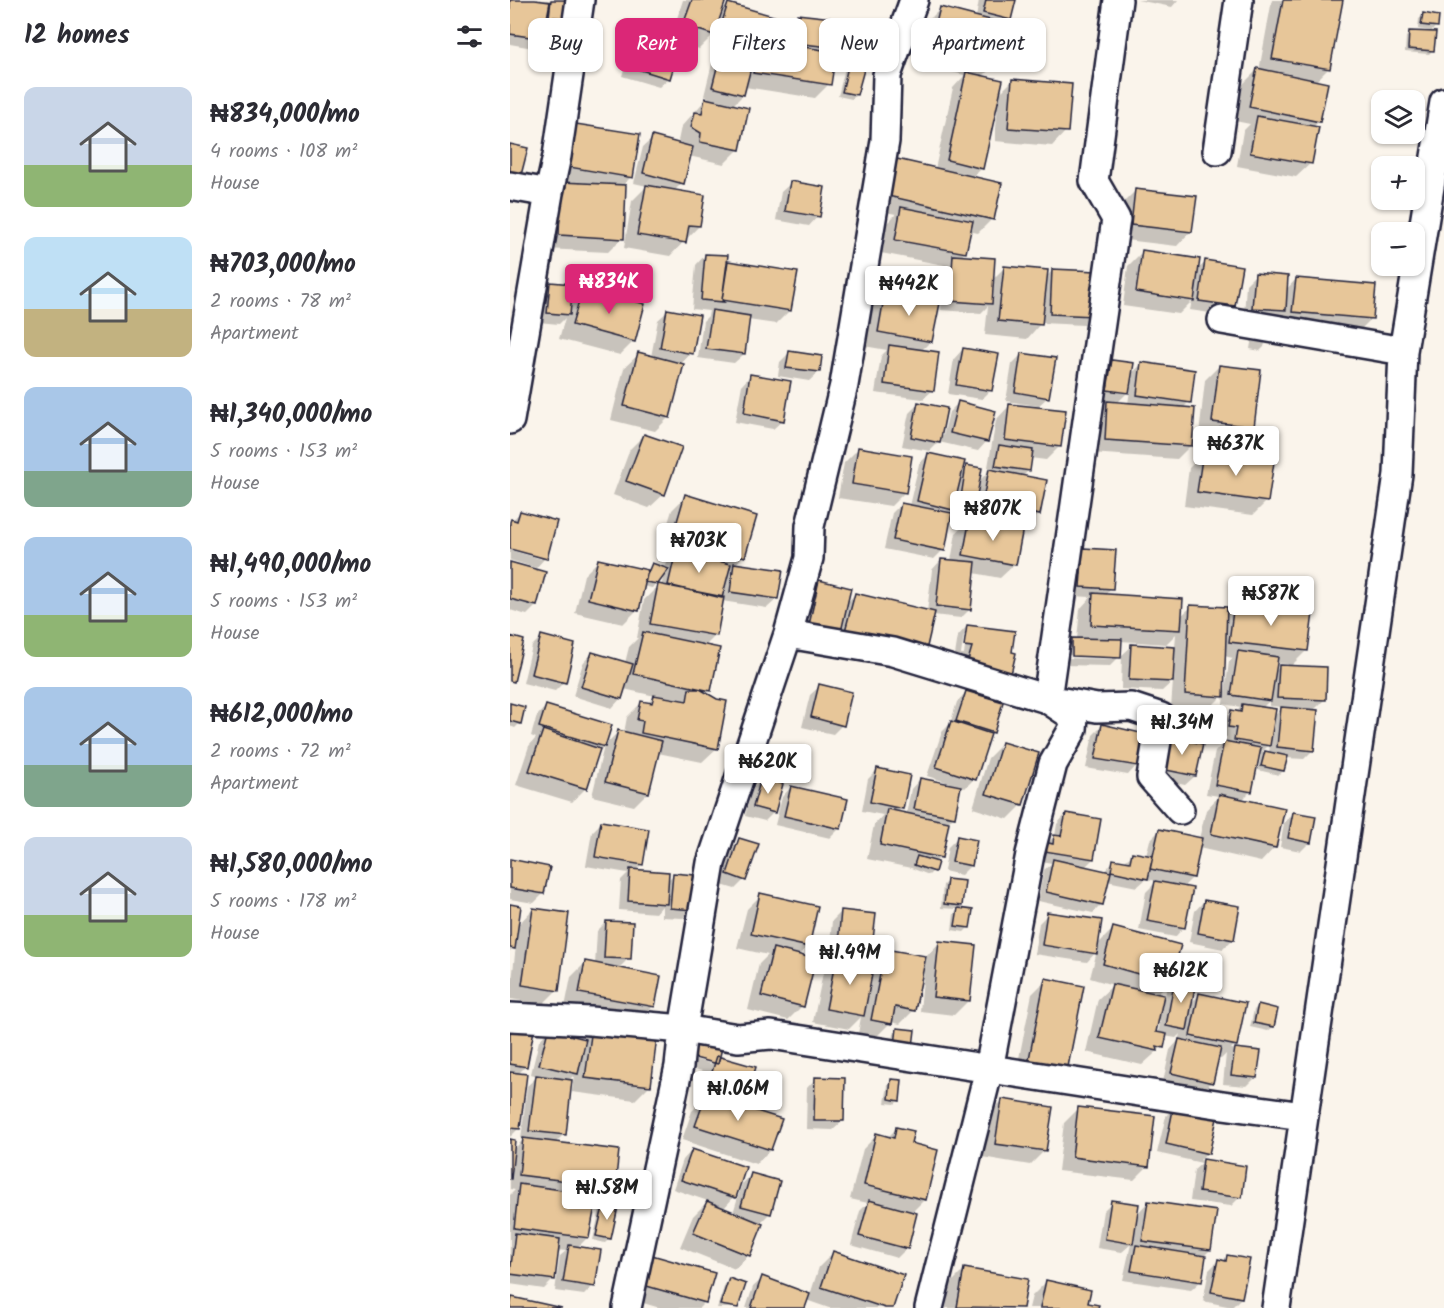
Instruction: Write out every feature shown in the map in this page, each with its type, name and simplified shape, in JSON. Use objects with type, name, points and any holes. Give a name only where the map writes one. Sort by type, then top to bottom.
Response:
[{"type":"street","points":[[510,420],[557,156],[580,0]]},
{"type":"street","points":[[627,1308],[679,1066],[683,1029],[711,863],[788,634],[809,558],[810,526],[844,385],[885,141],[887,75],[914,0]]},
{"type":"street","points":[[1047,699],[1116,219],[1094,181],[1118,0]]},
{"type":"street","points":[[1216,151],[1239,0]]},
{"type":"street","points":[[1276,1308],[1398,474],[1403,351],[1444,102]]},
{"type":"street","points":[[510,186],[549,193]]},
{"type":"street","points":[[1222,320],[1403,351]]},
{"type":"street","points":[[788,634],[893,652],[1047,699],[1097,708],[1131,707],[1161,717],[1151,777],[1180,810]]},
{"type":"street","points":[[929,1308],[988,1070],[1030,854],[1053,764],[1073,729],[1074,717],[1047,699]]},
{"type":"street","points":[[510,1017],[683,1029],[738,1038],[771,1035],[988,1070],[1303,1116]]},
{"type":"building","points":[[510,0],[550,2],[547,18],[528,18],[528,37],[510,34]]},
{"type":"building","points":[[551,0],[569,0],[568,18],[549,17]]},
{"type":"building","points":[[692,0],[726,0],[720,18],[710,18],[710,34],[698,30],[698,18],[686,18]]},
{"type":"building","points":[[986,0],[1016,0],[1012,18],[983,13]]},
{"type":"building","points":[[1283,0],[1343,0],[1330,69],[1272,59]]},
{"type":"building","points":[[728,3],[780,18],[723,18]]},
{"type":"building","points":[[940,7],[983,18],[937,18]]},
{"type":"building","points":[[1423,13],[1439,16],[1438,27],[1421,25]]},
{"type":"building","points":[[797,14],[833,18],[819,18],[819,46],[807,44],[807,18],[797,18]]},
{"type":"building","points":[[1409,31],[1436,32],[1434,51],[1408,49]]},
{"type":"building","points":[[807,47],[819,49],[819,72],[833,72],[831,85],[753,73],[807,72]]},
{"type":"building","points":[[1257,68],[1328,83],[1320,122],[1249,107]]},
{"type":"building","points":[[647,72],[672,72],[670,79]]},
{"type":"building","points":[[716,72],[750,72],[744,95],[712,87]]},
{"type":"building","points":[[847,72],[863,72],[857,95],[842,92]]},
{"type":"building","points":[[966,72],[1003,80],[983,169],[947,160]]},
{"type":"building","points":[[1012,79],[1072,84],[1068,132],[1008,128]]},
{"type":"building","points":[[705,98],[749,108],[740,150],[700,142],[701,133],[691,127],[695,112],[702,113]]},
{"type":"building","points":[[1257,116],[1319,127],[1312,164],[1250,153]]},
{"type":"building","points":[[576,124],[640,134],[633,178],[569,167]]},
{"type":"building","points":[[652,136],[693,147],[684,184],[643,173]]},
{"type":"building","points":[[510,144],[528,148],[518,187],[510,185]]},
{"type":"building","points":[[897,159],[1002,183],[994,220],[888,196]]},
{"type":"building","points":[[790,181],[825,187],[820,217],[785,211]]},
{"type":"building","points":[[561,182],[626,185],[624,239],[559,235]]},
{"type":"building","points":[[646,185],[705,195],[700,226],[689,225],[686,243],[637,235]]},
{"type":"building","points":[[1135,189],[1197,196],[1192,232],[1131,225]]},
{"type":"building","points":[[901,207],[973,221],[966,253],[895,240]]},
{"type":"building","points":[[1142,250],[1200,259],[1194,301],[1136,292]]},
{"type":"building","points":[[705,254],[728,255],[722,300],[724,302],[701,300]]},
{"type":"building","points":[[953,255],[995,258],[992,304],[950,301]]},
{"type":"building","points":[[1205,260],[1242,266],[1235,306],[1199,301]]},
{"type":"building","points":[[728,261],[798,272],[791,311],[722,300]]},
{"type":"building","points":[[1004,266],[1048,270],[1042,325],[998,321]]},
{"type":"building","points":[[1052,269],[1097,271],[1094,316],[1050,314]]},
{"type":"building","points":[[1255,273],[1288,276],[1286,310],[1252,308]]},
{"type":"building","points":[[1296,278],[1376,285],[1373,319],[1292,312]]},
{"type":"building","points":[[550,282],[573,284],[570,315],[547,313]]},
{"type":"building","points":[[583,287],[645,304],[635,342],[572,325]]},
{"type":"building","points":[[885,292],[940,303],[932,342],[878,332]]},
{"type":"building","points":[[667,309],[700,315],[693,354],[660,348]]},
{"type":"building","points":[[712,310],[750,316],[745,354],[706,349]]},
{"type":"building","points":[[889,345],[939,352],[934,391],[884,384]]},
{"type":"building","points":[[963,348],[999,354],[992,391],[956,385]]},
{"type":"building","points":[[789,351],[822,356],[820,372],[786,368]]},
{"type":"building","points":[[638,352],[684,364],[670,418],[624,406]]},
{"type":"building","points":[[1021,353],[1056,358],[1049,398],[1015,392]]},
{"type":"building","points":[[1112,360],[1134,363],[1129,393],[1107,390]]},
{"type":"building","points":[[1141,362],[1195,370],[1191,403],[1137,395]]},
{"type":"building","points":[[1219,365],[1261,370],[1254,427],[1212,422]]},
{"type":"building","points":[[750,374],[791,381],[784,421],[744,413]]},
{"type":"building","points":[[958,401],[996,411],[988,442],[950,433]]},
{"type":"building","points":[[1107,401],[1195,408],[1192,446],[1105,440]]},
{"type":"building","points":[[918,402],[947,408],[940,443],[911,437]]},
{"type":"building","points":[[1009,404],[1066,410],[1061,447],[1005,440]]},
{"type":"building","points":[[1220,427],[1268,432],[1266,451],[1218,445]]},
{"type":"building","points":[[644,434],[682,447],[665,495],[626,481]]},
{"type":"building","points":[[999,445],[1033,450],[1030,471],[995,466]]},
{"type":"building","points":[[858,447],[912,456],[906,493],[852,484]]},
{"type":"building","points":[[1203,452],[1274,462],[1268,502],[1197,492]]},
{"type":"building","points":[[928,453],[965,461],[953,510],[917,501]]},
{"type":"building","points":[[966,465],[982,468],[974,512],[959,510]]},
{"type":"building","points":[[989,469],[1047,480],[1040,515],[982,504]]},
{"type":"building","points":[[685,494],[757,516],[745,557],[673,535]]},
{"type":"building","points":[[901,503],[952,513],[945,551],[893,540]]},
{"type":"building","points":[[520,511],[557,521],[547,559],[510,549],[510,522],[511,519],[517,521]]},
{"type":"building","points":[[970,518],[1023,528],[1016,565],[963,555]]},
{"type":"building","points":[[1083,548],[1116,550],[1113,589],[1080,587]]},
{"type":"building","points":[[676,551],[731,564],[722,598],[668,585]]},
{"type":"building","points":[[598,559],[648,570],[639,611],[588,599]]},
{"type":"building","points":[[941,559],[976,562],[971,610],[936,606]]},
{"type":"building","points":[[510,562],[546,572],[537,606],[510,599]]},
{"type":"building","points":[[652,563],[669,569],[658,584],[644,582]]},
{"type":"building","points":[[734,563],[783,570],[778,599],[730,592]]},
{"type":"building","points":[[819,580],[851,588],[841,632],[809,625]]},
{"type":"building","points":[[658,584],[724,597],[717,636],[650,624]]},
{"type":"building","points":[[855,593],[935,612],[926,651],[845,631]]},
{"type":"building","points":[[1093,593],[1183,599],[1181,630],[1091,625]]},
{"type":"building","points":[[1234,603],[1313,613],[1308,651],[1229,642]]},
{"type":"building","points":[[1190,605],[1227,607],[1224,697],[1185,694]]},
{"type":"building","points":[[967,625],[1015,631],[1012,652],[1016,653],[1011,674],[967,664],[972,647],[964,646]]},
{"type":"building","points":[[643,632],[720,648],[711,691],[633,674]]},
{"type":"building","points":[[541,635],[575,644],[566,683],[531,674]]},
{"type":"building","points":[[510,636],[524,640],[514,682],[510,681]]},
{"type":"building","points":[[1072,638],[1122,639],[1121,658],[1072,656]]},
{"type":"building","points":[[1131,644],[1175,647],[1173,682],[1129,680]]},
{"type":"building","points":[[1238,651],[1278,657],[1271,701],[1231,695]]},
{"type":"building","points":[[592,652],[633,664],[622,699],[581,687]]},
{"type":"building","points":[[1279,665],[1327,667],[1326,700],[1277,698]]},
{"type":"building","points":[[819,684],[852,692],[844,726],[811,717]]},
{"type":"building","points":[[689,689],[700,689],[717,699],[727,701],[718,749],[641,733],[643,721],[637,720],[641,701],[652,703],[654,695],[687,701]]},
{"type":"building","points":[[966,691],[1003,702],[994,733],[956,721]]},
{"type":"building","points":[[510,703],[525,707],[521,724],[510,721]]},
{"type":"building","points":[[1242,704],[1276,709],[1270,746],[1234,740],[1236,728],[1228,727],[1231,710],[1241,712]]},
{"type":"building","points":[[546,705],[612,725],[605,747],[539,727]]},
{"type":"building","points":[[1281,707],[1318,710],[1314,751],[1277,747]]},
{"type":"building","points":[[951,721],[991,734],[976,780],[936,767]]},
{"type":"building","points":[[1102,724],[1145,734],[1138,766],[1095,759]]},
{"type":"building","points":[[543,730],[600,749],[587,789],[529,771]]},
{"type":"building","points":[[618,730],[662,741],[649,793],[605,782]]},
{"type":"building","points":[[1168,736],[1203,744],[1196,776],[1161,769]]},
{"type":"building","points":[[1224,741],[1261,748],[1252,792],[1215,785]]},
{"type":"building","points":[[1002,742],[1039,753],[1023,805],[986,794]]},
{"type":"building","points":[[1265,751],[1288,756],[1284,771],[1261,766]]},
{"type":"building","points":[[877,768],[910,775],[903,809],[870,802]]},
{"type":"building","points":[[761,778],[783,784],[775,813],[753,807]]},
{"type":"building","points":[[920,778],[961,786],[955,817],[914,809]]},
{"type":"building","points":[[791,786],[848,799],[841,829],[784,816]]},
{"type":"building","points":[[1219,794],[1285,808],[1276,848],[1211,834]]},
{"type":"building","points":[[887,809],[949,822],[942,858],[880,845]]},
{"type":"building","points":[[1293,812],[1316,816],[1311,843],[1288,838]]},
{"type":"building","points":[[1066,813],[1101,819],[1094,859],[1038,850],[1040,841],[1053,844],[1054,835],[1061,836]]},
{"type":"building","points":[[601,821],[649,829],[643,865],[595,857]]},
{"type":"building","points":[[1159,829],[1202,838],[1194,878],[1150,869]]},
{"type":"building","points":[[957,836],[977,840],[972,866],[952,862]]},
{"type":"building","points":[[739,838],[759,844],[746,881],[727,874]]},
{"type":"building","points":[[1132,852],[1153,856],[1148,879],[1111,871],[1113,859],[1130,862]]},
{"type":"building","points":[[917,856],[938,862],[935,872],[914,865]]},
{"type":"building","points":[[510,859],[550,867],[544,894],[510,888]]},
{"type":"building","points":[[1053,859],[1111,872],[1103,905],[1046,892]]},
{"type":"building","points":[[630,869],[669,872],[667,904],[628,901]]},
{"type":"building","points":[[673,873],[695,875],[693,910],[670,908]]},
{"type":"building","points":[[947,879],[965,881],[962,906],[944,904]]},
{"type":"building","points":[[1155,881],[1193,888],[1185,928],[1147,921]]},
{"type":"building","points":[[760,893],[818,906],[809,947],[751,934]]},
{"type":"building","points":[[1204,900],[1240,906],[1234,940],[1198,933]]},
{"type":"building","points":[[510,904],[521,906],[515,949],[510,948]]},
{"type":"building","points":[[533,908],[569,913],[559,991],[522,985]]},
{"type":"building","points":[[958,908],[973,910],[970,928],[955,926]]},
{"type":"building","points":[[841,910],[876,914],[872,948],[838,945]]},
{"type":"building","points":[[1047,912],[1102,920],[1097,954],[1042,945]]},
{"type":"building","points":[[606,921],[633,922],[631,959],[604,958]]},
{"type":"building","points":[[1113,927],[1181,945],[1170,983],[1103,964]]},
{"type":"building","points":[[939,941],[976,945],[970,1001],[933,997]]},
{"type":"building","points":[[773,948],[816,959],[804,1007],[761,996]]},
{"type":"building","points":[[885,949],[926,956],[915,1011],[895,1007],[892,1024],[871,1020]]},
{"type":"building","points":[[836,957],[874,964],[864,1016],[826,1009]]},
{"type":"building","points":[[585,961],[661,976],[655,1007],[579,993]]},
{"type":"building","points":[[1045,978],[1084,986],[1067,1072],[1028,1064]]},
{"type":"building","points":[[1175,978],[1196,981],[1187,1030],[1166,1026]]},
{"type":"building","points":[[1112,984],[1164,995],[1156,1032],[1167,1034],[1164,1048],[1157,1046],[1158,1051],[1099,1038]]},
{"type":"building","points":[[1199,993],[1246,1003],[1237,1046],[1190,1036]]},
{"type":"building","points":[[1258,1004],[1278,1009],[1274,1027],[1254,1023]]},
{"type":"building","points":[[510,1026],[534,1030],[527,1067],[510,1064]]},
{"type":"building","points":[[592,1028],[657,1036],[651,1086],[585,1078]]},
{"type":"building","points":[[897,1028],[915,1030],[913,1047],[895,1045]]},
{"type":"building","points":[[548,1030],[586,1039],[578,1074],[539,1065]]},
{"type":"building","points":[[696,1038],[723,1044],[718,1064],[691,1057]]},
{"type":"building","points":[[1179,1039],[1221,1048],[1213,1083],[1171,1073]]},
{"type":"building","points":[[1235,1048],[1261,1051],[1257,1078],[1231,1075]]},
{"type":"building","points":[[717,1056],[756,1067],[746,1100],[707,1088]]},
{"type":"building","points":[[510,1072],[527,1074],[520,1129],[510,1128]]},
{"type":"building","points":[[536,1075],[572,1080],[566,1135],[529,1131]]},
{"type":"building","points":[[815,1077],[845,1078],[844,1121],[814,1121]]},
{"type":"building","points":[[891,1079],[902,1080],[900,1101],[889,1099]]},
{"type":"building","points":[[706,1095],[782,1119],[771,1150],[695,1126]]},
{"type":"building","points":[[1002,1099],[1053,1107],[1046,1151],[995,1144]]},
{"type":"building","points":[[1174,1105],[1218,1114],[1209,1154],[1166,1144]]},
{"type":"building","points":[[1078,1107],[1155,1116],[1149,1167],[1072,1157]]},
{"type":"building","points":[[896,1127],[914,1131],[911,1143],[938,1150],[926,1200],[864,1185],[876,1133],[894,1138]]},
{"type":"building","points":[[523,1138],[619,1150],[615,1187],[519,1175]]},
{"type":"building","points":[[510,1139],[515,1140],[511,1179],[510,1179]]},
{"type":"building","points":[[692,1149],[746,1167],[736,1198],[681,1180]]},
{"type":"building","points":[[1203,1159],[1246,1166],[1242,1198],[1199,1192]]},
{"type":"building","points":[[751,1173],[780,1181],[771,1214],[741,1206]]},
{"type":"building","points":[[519,1184],[597,1195],[589,1238],[514,1228]]},
{"type":"building","points":[[869,1200],[917,1213],[908,1249],[859,1236]]},
{"type":"building","points":[[1111,1200],[1139,1204],[1133,1244],[1105,1239]]},
{"type":"building","points":[[707,1201],[763,1224],[750,1256],[693,1233]]},
{"type":"building","points":[[1148,1201],[1217,1211],[1211,1250],[1142,1241]]},
{"type":"building","points":[[604,1203],[618,1207],[611,1239],[596,1236]]},
{"type":"building","points":[[515,1233],[560,1239],[555,1280],[510,1274]]},
{"type":"building","points":[[569,1245],[601,1250],[595,1287],[563,1282]]},
{"type":"building","points":[[1136,1245],[1206,1256],[1202,1282],[1131,1271]]},
{"type":"building","points":[[833,1251],[904,1275],[893,1308],[885,1308],[821,1287]]},
{"type":"building","points":[[652,1255],[715,1273],[706,1303],[643,1285]]},
{"type":"building","points":[[1227,1255],[1250,1259],[1242,1298],[1211,1292],[1218,1259],[1226,1261]]},
{"type":"building","points":[[964,1268],[1028,1279],[1023,1308],[957,1307]]},
{"type":"building","points":[[762,1276],[810,1294],[805,1308],[751,1308]]},
{"type":"building","points":[[729,1278],[746,1284],[738,1308],[720,1305]]},
{"type":"building","points":[[1046,1280],[1091,1290],[1088,1303],[1099,1305],[1098,1308],[1040,1308]]},
{"type":"building","points":[[512,1297],[562,1308],[510,1308]]}]
